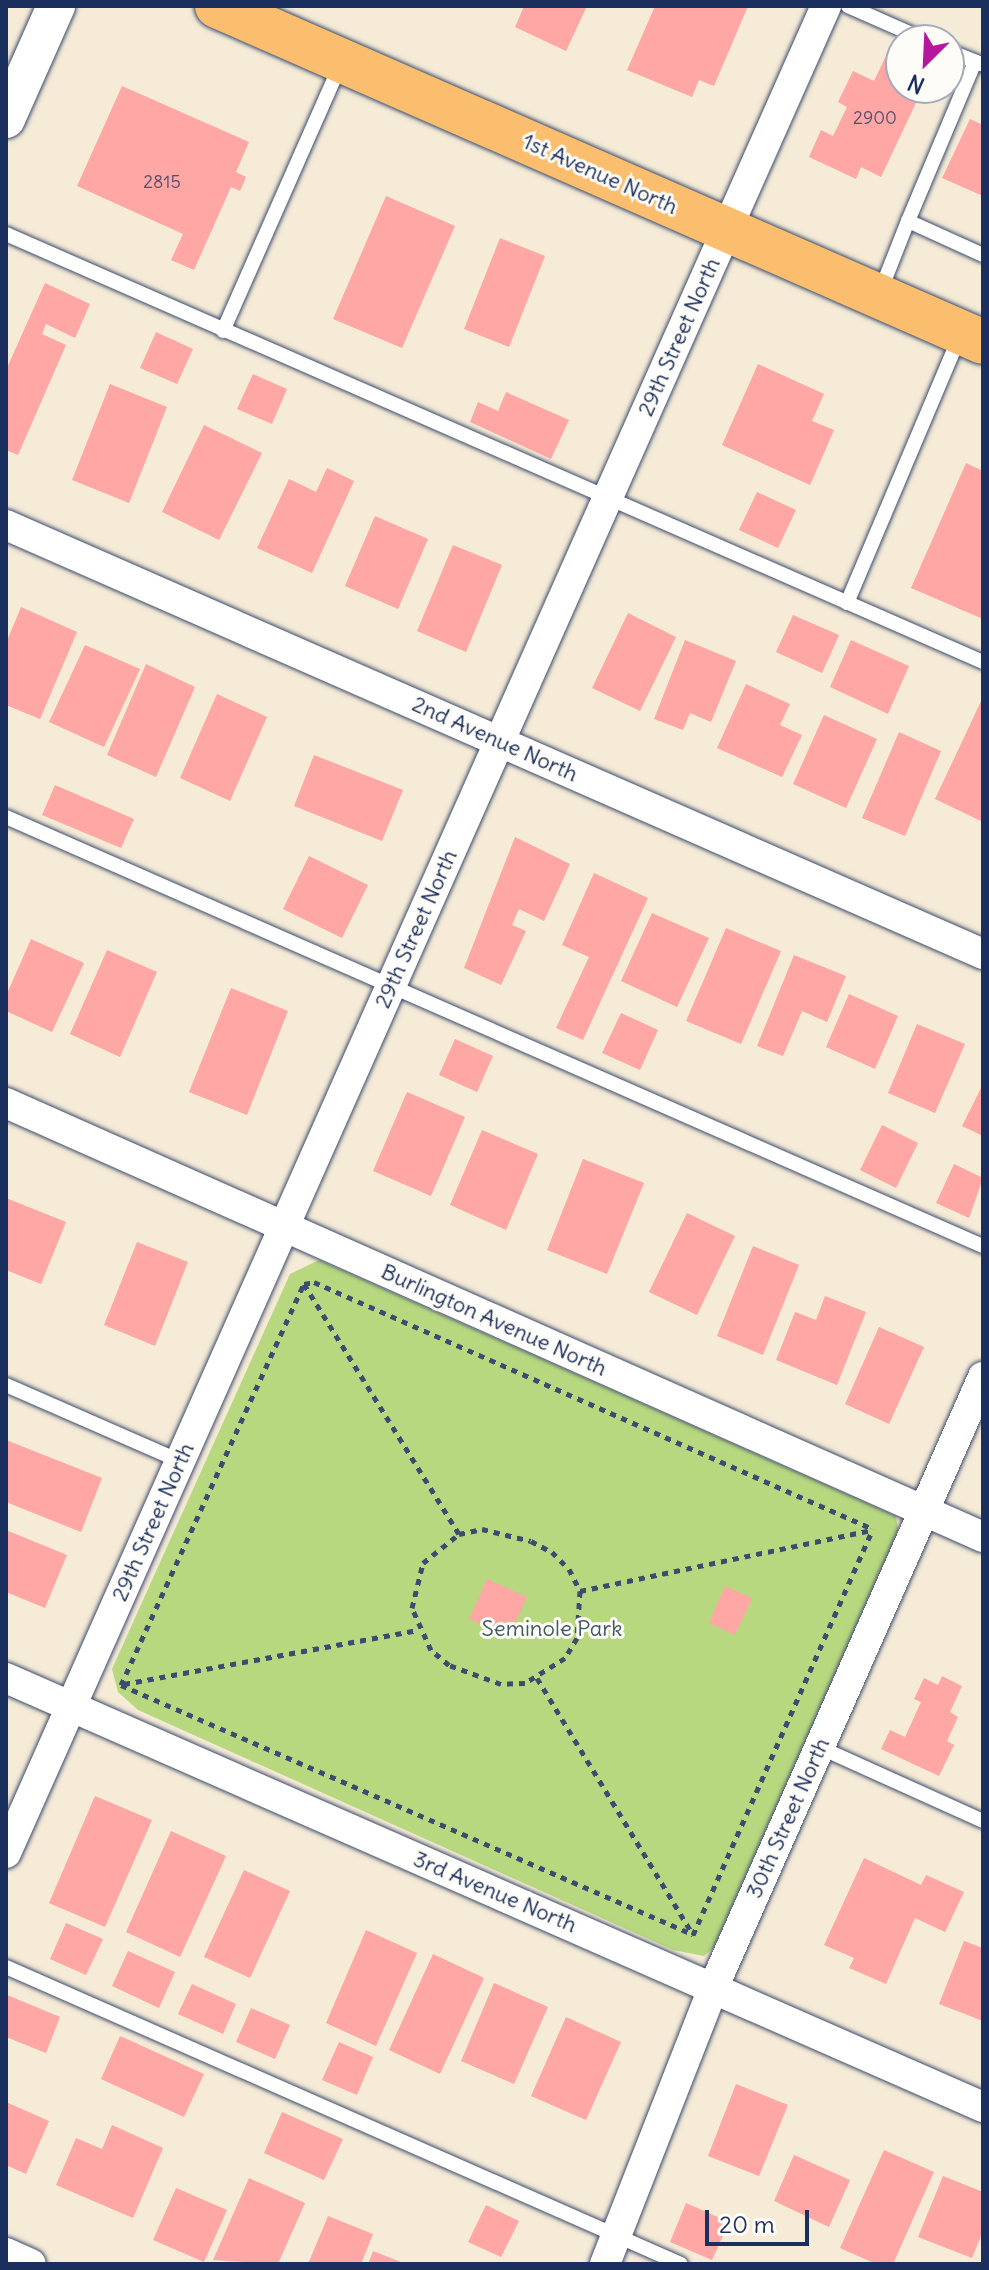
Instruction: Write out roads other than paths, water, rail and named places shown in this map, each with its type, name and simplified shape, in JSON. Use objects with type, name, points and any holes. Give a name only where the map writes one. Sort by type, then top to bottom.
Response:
[{"type":"main road","name":"1st Avenue North","points":[[217,6],[972,337]]},
{"type":"street","points":[[6,119],[56,6]]},
{"type":"street","name":"29th Street North","points":[[6,1853],[826,6]]},
{"type":"street","name":"2nd Avenue North","points":[[6,525],[983,954]]},
{"type":"street","name":"Burlington Avenue North","points":[[6,1103],[983,1537]]},
{"type":"street","name":"30th Street North","points":[[605,2264],[714,1986],[983,1377]]},
{"type":"street","name":"3rd Avenue North","points":[[6,1678],[714,1986],[983,2107]]},
{"type":"street","points":[[6,2253],[31,2264]]},
{"type":"lane","points":[[848,6],[889,24]]},
{"type":"lane","points":[[223,331],[342,61]]},
{"type":"lane","points":[[878,296],[908,221],[979,64]]},
{"type":"lane","points":[[908,221],[983,255]]},
{"type":"lane","points":[[6,234],[607,500],[983,662]]},
{"type":"lane","points":[[847,603],[972,337]]},
{"type":"lane","points":[[6,817],[983,1246]]},
{"type":"lane","points":[[6,1385],[180,1461]]},
{"type":"lane","points":[[819,1747],[983,1821]]},
{"type":"lane","points":[[6,1967],[681,2264]]},
{"type":"park label","name":"Seminole Park","points":[[552,1629]]}]
